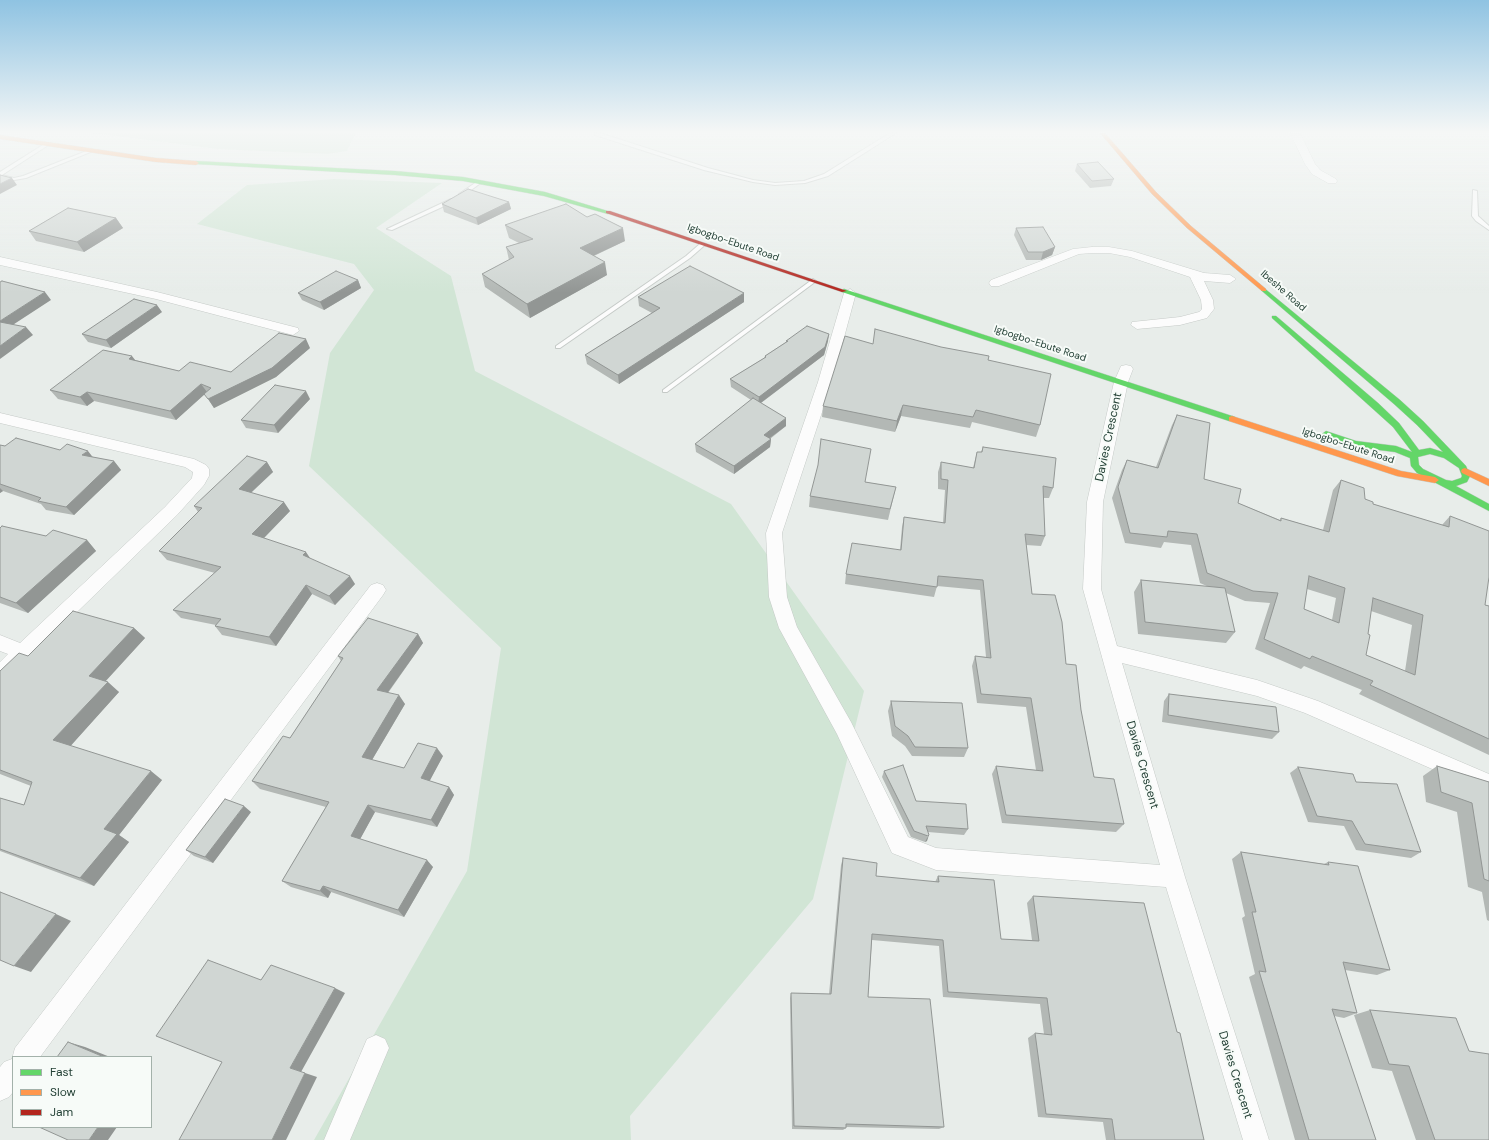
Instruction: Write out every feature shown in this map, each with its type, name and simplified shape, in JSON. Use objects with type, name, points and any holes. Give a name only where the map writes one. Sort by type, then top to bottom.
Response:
[{"type":"main road","name":"Igbogbo-Ebute Road","points":[[503,186],[546,194],[580,203],[812,282],[1125,372],[1400,474],[1439,482]]},
{"type":"main road","points":[[551,186],[567,190]]},
{"type":"main road","name":"Ibeshe Road","points":[[1148,186],[1189,227],[1397,402],[1420,423],[1465,471]]},
{"type":"main road","points":[[1218,269],[1233,281]]},
{"type":"main road","points":[[1265,309],[1396,425],[1415,455],[1415,466],[1427,476],[1489,508]]},
{"type":"main road","name":"Igbogbo-Ebute Road","points":[[1318,431],[1355,444],[1396,449],[1415,455]]},
{"type":"main road","points":[[1415,455],[1430,451],[1443,454],[1455,460]]},
{"type":"main road","points":[[1439,482],[1459,483],[1464,480],[1466,476],[1465,471]]},
{"type":"main road","points":[[1465,471],[1489,483]]},
{"type":"street","points":[[995,283],[1077,251],[1092,250],[1109,250],[1132,254],[1195,275],[1233,281]]},
{"type":"street","points":[[0,261],[157,296],[293,330]]},
{"type":"street","points":[[1137,325],[1180,321],[1203,315],[1208,308],[1207,300],[1195,275]]},
{"type":"street","points":[[850,293],[825,382],[774,533],[775,564],[778,597],[788,628],[844,728],[900,845],[936,858],[1174,877]]},
{"type":"street","name":"Davies Crescent","points":[[1125,372],[1095,502],[1092,589],[1174,877],[1256,1140]]},
{"type":"street","points":[[0,418],[189,463],[201,469],[199,481],[171,511],[0,674]]},
{"type":"street","points":[[25,1056],[377,590]]},
{"type":"street","points":[[0,643],[24,652]]},
{"type":"street","points":[[1109,652],[1257,688],[1311,707],[1489,784]]},
{"type":"street","points":[[337,1140],[376,1048]]},
{"type":"street","points":[[0,1088],[12,1072]]},
{"type":"lane","points":[[390,228],[449,203],[474,186]]},
{"type":"lane","points":[[1475,191],[1475,216],[1489,228]]},
{"type":"lane","points":[[558,347],[688,257],[702,244]]},
{"type":"lane","points":[[665,391],[812,282]]},
{"type":"green space","points":[[245,186],[437,186],[376,228],[451,276],[475,371],[731,504],[864,691],[813,899],[630,1116],[631,1140],[314,1140],[467,871],[501,648],[309,466],[330,353],[374,290],[354,264],[197,224]]},
{"type":"building","points":[[468,189],[509,202],[476,218],[442,204]]},
{"type":"building","points":[[566,204],[587,217],[595,214],[623,228],[580,248],[605,262],[527,304],[482,274],[514,257],[506,247],[533,239],[505,225]]},
{"type":"building","points":[[68,208],[116,218],[77,242],[29,231]]},
{"type":"building","points":[[1043,227],[1055,247],[1043,252],[1028,252],[1016,228]]},
{"type":"building","points":[[690,266],[744,293],[618,375],[585,355],[660,308],[638,297]]},
{"type":"building","points":[[336,271],[358,280],[320,302],[298,293]]},
{"type":"building","points":[[2,281],[45,292],[0,321],[0,282]]},
{"type":"building","points":[[134,299],[157,305],[106,340],[82,334]]},
{"type":"building","points":[[0,322],[26,327],[0,346]]},
{"type":"building","points":[[807,326],[829,334],[825,347],[759,397],[730,379],[766,357],[765,356]]},
{"type":"building","points":[[875,329],[941,347],[989,356],[988,360],[1051,374],[1040,425],[976,410],[973,417],[903,405],[897,421],[823,406],[845,336],[873,344]]},
{"type":"building","points":[[279,333],[306,339],[272,368],[208,399],[204,394],[211,388],[201,384],[170,411],[87,392],[80,397],[50,390],[103,350],[132,356],[129,359],[179,371],[190,362],[231,372]]},
{"type":"building","points":[[275,385],[306,391],[274,425],[241,420]]},
{"type":"building","points":[[753,398],[786,418],[764,435],[771,439],[734,466],[695,444]]},
{"type":"building","points":[[1177,415],[1210,423],[1204,479],[1241,489],[1238,503],[1281,521],[1281,518],[1329,532],[1341,480],[1364,488],[1365,499],[1373,502],[1373,504],[1449,527],[1450,516],[1489,531],[1489,577],[1485,605],[1489,606],[1489,739],[1370,685],[1373,681],[1312,656],[1310,659],[1264,639],[1278,593],[1253,591],[1207,573],[1197,534],[1168,531],[1167,537],[1130,533],[1118,487],[1127,460],[1158,468]],"holes":[[[1309,576],[1345,588],[1339,623],[1304,609]],[[1373,598],[1423,615],[1415,675],[1366,655],[1370,635],[1368,634]]]},
{"type":"building","points":[[16,438],[60,450],[67,444],[88,451],[82,455],[114,461],[66,507],[38,501],[41,498],[0,484],[0,445],[5,446]]},
{"type":"building","points":[[821,439],[871,449],[865,482],[896,487],[890,509],[810,496],[818,465]]},
{"type":"building","points":[[983,447],[1056,458],[1053,488],[1043,486],[1045,536],[1025,534],[1032,594],[1055,595],[1062,622],[1066,664],[1076,665],[1081,710],[1094,777],[1114,779],[1124,824],[1006,815],[996,766],[1043,771],[1031,698],[981,694],[975,656],[991,658],[983,580],[938,576],[937,587],[846,574],[852,543],[901,550],[904,517],[945,523],[948,480],[941,479],[941,462],[974,468],[977,452],[982,452]]},
{"type":"building","points":[[247,456],[267,462],[239,489],[284,502],[252,534],[306,552],[303,555],[350,576],[329,596],[306,585],[269,637],[215,626],[221,619],[173,610],[221,567],[159,551],[202,508],[194,506]]},
{"type":"building","points":[[2,526],[46,536],[53,530],[87,540],[16,603],[0,597],[0,528]]},
{"type":"building","points":[[1141,580],[1225,588],[1235,632],[1145,622]]},
{"type":"building","points":[[73,611],[134,628],[89,676],[108,682],[53,740],[151,771],[104,829],[117,834],[80,878],[0,849],[0,798],[24,805],[32,782],[0,770],[0,671],[19,653],[28,656]]},
{"type":"building","points":[[368,618],[418,634],[377,690],[399,695],[362,757],[404,768],[418,743],[437,748],[421,778],[449,787],[431,820],[368,805],[351,836],[427,860],[398,910],[323,886],[320,891],[282,881],[329,802],[252,781],[283,736],[290,738],[343,658],[338,656]]},
{"type":"building","points":[[1169,694],[1276,707],[1279,732],[1168,715]]},
{"type":"building","points":[[891,701],[962,703],[968,748],[915,747],[908,736],[895,726]]},
{"type":"building","points":[[903,765],[916,801],[966,804],[968,829],[926,826],[928,836],[914,831],[884,771]]},
{"type":"building","points":[[1437,766],[1489,782],[1489,881],[1484,879],[1472,803],[1441,792]]},
{"type":"building","points":[[1298,767],[1353,774],[1356,782],[1397,784],[1421,852],[1365,844],[1352,821],[1317,816]]},
{"type":"building","points":[[225,799],[244,806],[205,857],[186,850]]},
{"type":"building","points":[[1241,852],[1329,865],[1328,862],[1358,866],[1390,970],[1343,962],[1357,1013],[1332,1009],[1376,1140],[1309,1140],[1259,971],[1266,972],[1252,912],[1256,912]]},
{"type":"building","points":[[843,858],[877,863],[876,876],[939,882],[938,876],[994,880],[1001,939],[1039,941],[1033,896],[1144,903],[1177,1032],[1180,1033],[1204,1140],[1115,1140],[1112,1119],[1046,1114],[1035,1033],[1052,1035],[1047,998],[948,992],[943,940],[872,934],[868,997],[930,999],[944,1127],[846,1124],[846,1128],[794,1126],[791,993],[831,994]]},
{"type":"building","points":[[0,892],[56,914],[14,966],[0,960]]},
{"type":"building","points":[[208,960],[261,980],[271,965],[335,988],[290,1068],[305,1073],[272,1140],[179,1140],[222,1062],[156,1036]]},
{"type":"building","points":[[1370,1010],[1456,1018],[1469,1051],[1489,1054],[1489,1140],[1435,1140],[1409,1066],[1389,1064]]},
{"type":"building","points":[[68,1042],[102,1056],[58,1056]]},
{"type":"building","points":[[41,1128],[97,1128],[89,1140],[68,1140]]},
{"type":"traffic: fast","points":[[502,186],[545,194],[608,212]]},
{"type":"traffic: fast","points":[[1264,290],[1397,402],[1420,423],[1455,460]]},
{"type":"traffic: fast","points":[[844,291],[1232,419]]},
{"type":"traffic: fast","points":[[1274,317],[1375,405],[1396,425],[1417,453]]},
{"type":"traffic: fast","points":[[1326,434],[1355,444],[1396,449],[1414,456]]},
{"type":"traffic: fast","points":[[1430,451],[1447,456],[1462,466],[1466,476],[1464,480],[1452,484],[1444,483],[1420,471],[1415,466],[1414,456],[1422,452],[1430,451]]},
{"type":"traffic: fast","points":[[1444,483],[1489,508]]},
{"type":"traffic: slow","points":[[1148,186],[1189,227],[1264,290]]},
{"type":"traffic: slow","points":[[1232,419],[1400,474],[1435,480]]},
{"type":"traffic: slow","points":[[1465,471],[1489,483]]},
{"type":"traffic: jam","points":[[608,212],[844,291]]}]
